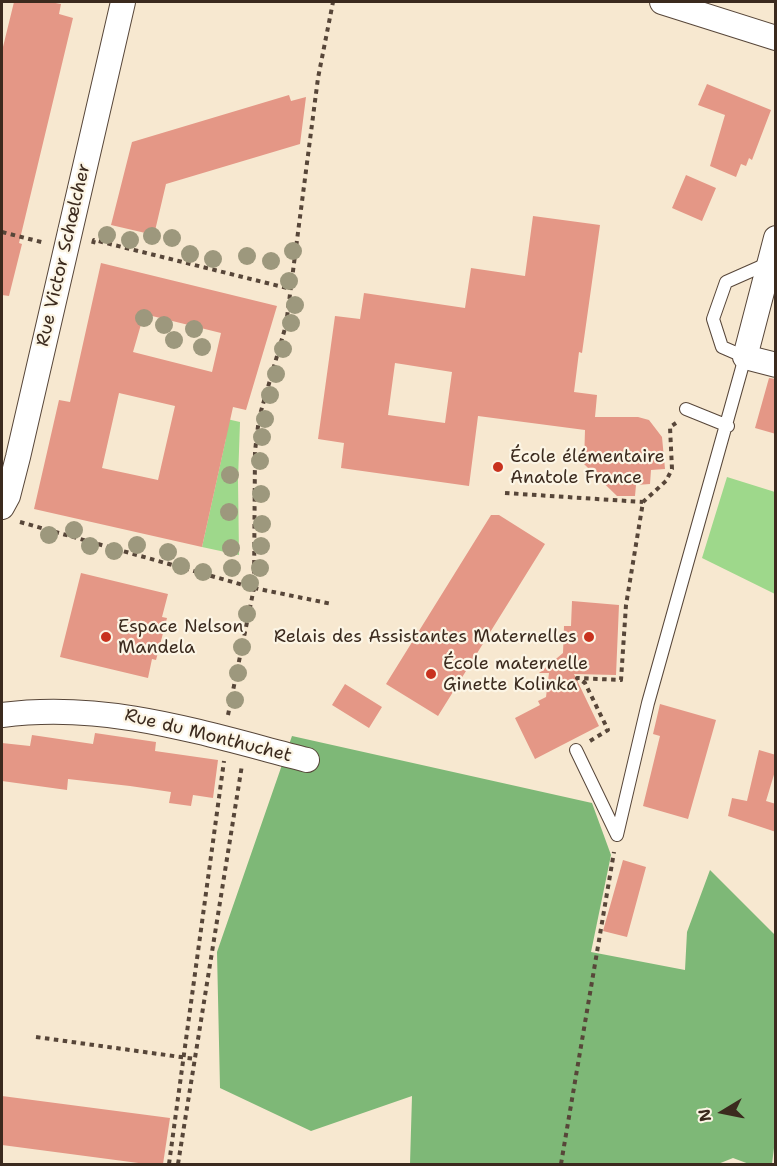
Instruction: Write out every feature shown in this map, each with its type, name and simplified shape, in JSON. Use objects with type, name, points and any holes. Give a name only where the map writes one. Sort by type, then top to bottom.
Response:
[{"type":"street","name":"Rue Victor Schœlcher","points":[[7,514],[8,496],[123,2]]},
{"type":"street","points":[[662,2],[776,38]]},
{"type":"street","points":[[776,238],[745,357],[776,365]]},
{"type":"street","name":"Rue du Monthuchet","points":[[2,715],[30,711],[112,713],[307,760]]},
{"type":"lane","points":[[617,835],[648,702],[728,426],[745,357],[722,346],[713,319],[726,282],[769,264]]},
{"type":"lane","points":[[689,410],[728,426]]},
{"type":"lane","points":[[576,750],[617,835]]},
{"type":"path","points":[[228,713],[254,588],[255,451],[259,418],[286,325],[318,78],[333,2]]},
{"type":"path","points":[[2,232],[90,255],[94,240],[291,289]]},
{"type":"path","points":[[576,750],[608,730],[585,683],[577,678],[621,680],[626,605],[643,502],[666,481],[672,469],[670,427],[689,410]]},
{"type":"path","points":[[505,493],[643,502]]},
{"type":"path","points":[[7,514],[254,588],[332,604]]},
{"type":"path","points":[[169,1164],[183,1057],[236,742]]},
{"type":"path","points":[[178,1164],[195,1059],[236,742]]},
{"type":"path","points":[[561,1164],[617,835]]},
{"type":"path","points":[[36,1037],[195,1059]]},
{"type":"green space","points":[[205,414],[240,422],[239,555],[202,547],[226,438]]},
{"type":"green space","points":[[727,477],[775,492],[775,594],[702,558]]},
{"type":"green space","points":[[292,736],[592,803],[611,855],[591,952],[685,970],[687,932],[710,870],[775,935],[776,1132],[772,1164],[749,1164],[733,1158],[718,1164],[410,1164],[412,1096],[311,1131],[220,1088],[217,952]]},
{"type":"building","points":[[14,2],[61,4],[59,14],[73,18],[19,243],[22,244],[9,296],[2,295],[2,51]]},
{"type":"building","points":[[707,84],[771,110],[752,160],[749,158],[746,166],[741,164],[736,177],[710,166],[725,115],[698,105]]},
{"type":"building","points":[[289,95],[291,101],[306,97],[300,144],[166,184],[154,235],[111,225],[132,142]]},
{"type":"building","points":[[686,175],[716,188],[702,221],[672,208]]},
{"type":"building","points":[[533,216],[600,225],[582,353],[579,352],[574,392],[597,395],[595,417],[638,417],[649,420],[662,437],[665,469],[651,470],[650,484],[636,485],[635,496],[617,496],[584,464],[585,430],[478,416],[469,486],[341,468],[344,443],[318,439],[335,316],[360,319],[364,293],[465,308],[471,268],[525,276]],"holes":[[[395,363],[452,372],[445,423],[388,415]]]},
{"type":"building","points":[[101,263],[277,306],[246,410],[233,407],[202,547],[34,509],[59,400],[70,402]],"holes":[[[144,314],[221,333],[212,372],[133,352]],[[119,393],[175,406],[158,480],[102,468]]]},
{"type":"building","points":[[769,378],[776,379],[776,434],[755,428]]},
{"type":"building","points":[[491,515],[499,515],[545,544],[438,716],[386,684]]},
{"type":"building","name":"Espace Nelson Mandela","points":[[81,573],[168,594],[162,617],[167,618],[156,660],[152,659],[148,678],[60,657]]},
{"type":"building","points":[[572,601],[619,605],[616,675],[574,674],[599,726],[535,759],[515,718],[540,705],[538,701],[546,697],[549,673],[539,673],[563,653],[564,626],[571,626]]},
{"type":"building","points":[[345,684],[382,707],[369,728],[332,705]]},
{"type":"building","points":[[660,704],[716,720],[688,819],[643,806],[660,736],[653,734]]},
{"type":"building","points":[[95,733],[156,742],[155,751],[218,760],[213,798],[193,795],[191,806],[169,803],[171,792],[130,786],[68,779],[67,790],[2,781],[2,743],[30,746],[32,735],[93,744]]},
{"type":"building","points":[[759,750],[776,755],[776,768],[766,801],[776,804],[776,832],[728,816],[732,798],[747,801]]},
{"type":"building","points":[[623,860],[646,867],[627,937],[603,931]]},
{"type":"building","points":[[2,1096],[170,1118],[163,1164],[146,1164],[2,1145]]},
{"type":"place","name":"École élémentaire Anatole France","points":[[498,467]]},
{"type":"place","name":"Espace Nelson Mandela","points":[[106,637]]},
{"type":"place","name":"Relais des Assistantes Maternelles","points":[[589,637]]},
{"type":"place","name":"École maternelle Ginette Kolinka","points":[[431,674]]}]
